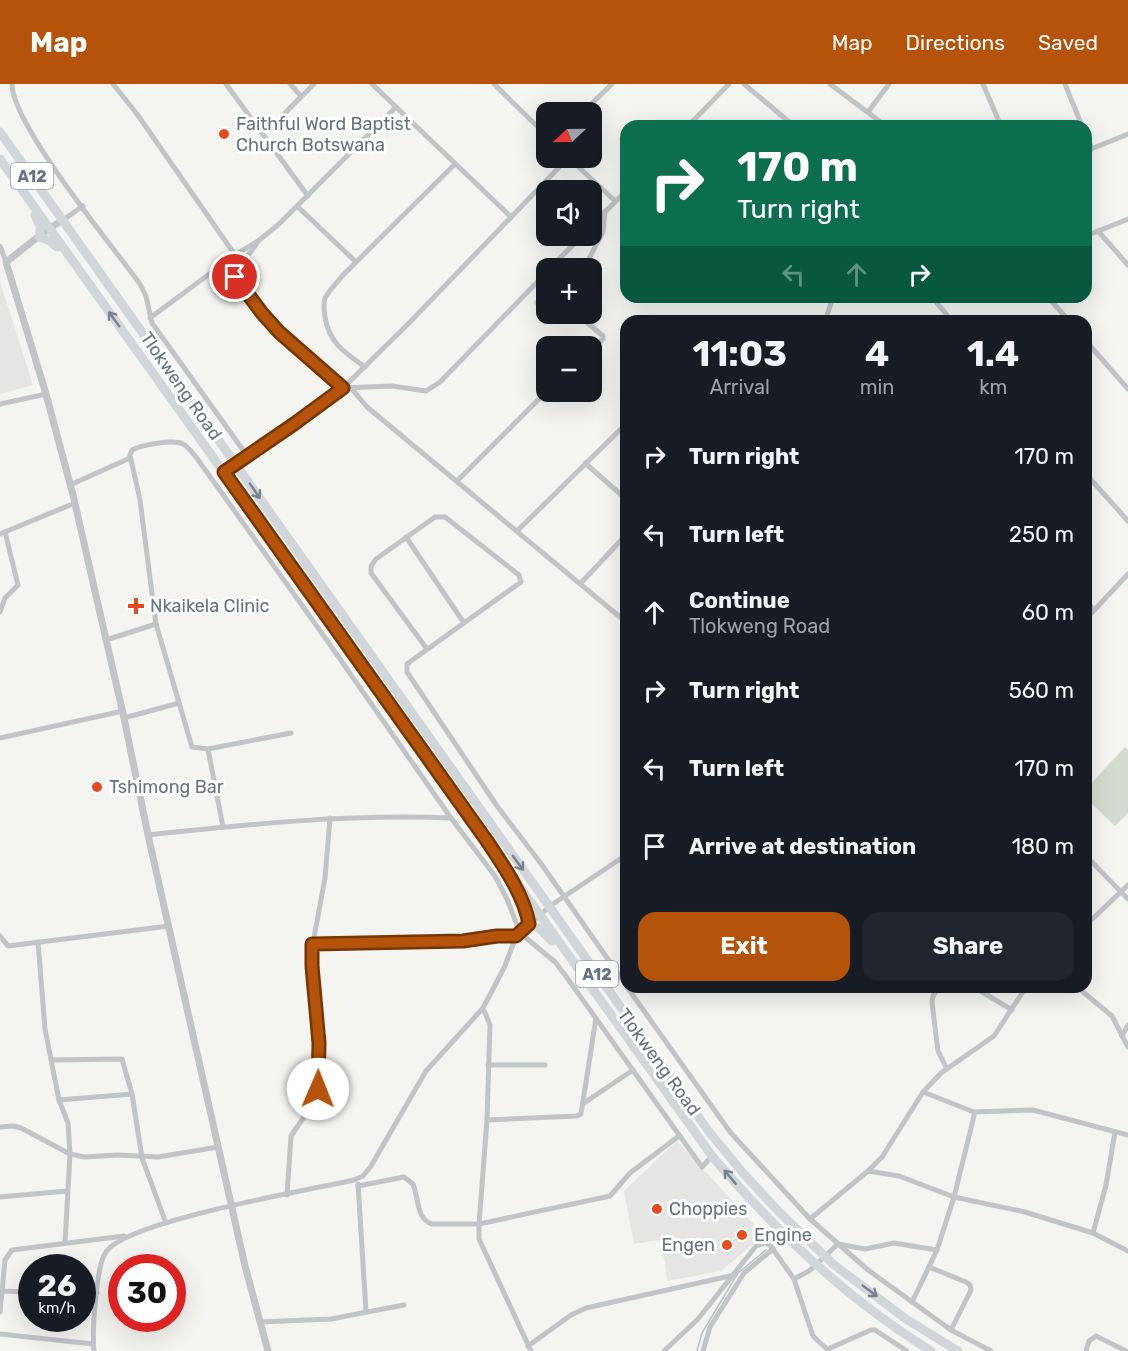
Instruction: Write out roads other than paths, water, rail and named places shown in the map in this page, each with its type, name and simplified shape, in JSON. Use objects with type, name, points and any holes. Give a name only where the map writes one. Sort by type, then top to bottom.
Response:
[{"type":"main road","name":"Tlokweng Road","points":[[0,132],[710,1133],[750,1181],[824,1255],[906,1319],[958,1351]]},
{"type":"main road","name":"Tlokweng Road","points":[[0,159],[712,1155],[768,1220],[814,1264],[851,1296],[930,1351]]},
{"type":"main road","points":[[21,189],[39,222],[40,237],[53,243],[78,268]]},
{"type":"main road","points":[[509,874],[526,909],[529,924],[540,929],[555,945],[566,952]]},
{"type":"street","points":[[12,84],[22,118],[37,143],[140,284],[146,296],[150,318],[248,457]]},
{"type":"street","points":[[113,84],[137,114],[235,255]]},
{"type":"street","points":[[226,84],[308,196]]},
{"type":"street","points":[[290,84],[302,96]]},
{"type":"street","points":[[271,127],[314,84]]},
{"type":"street","points":[[372,84],[511,217]]},
{"type":"street","points":[[494,84],[536,125]]},
{"type":"street","points":[[593,102],[612,84]]},
{"type":"street","points":[[694,120],[729,84]]},
{"type":"street","points":[[744,84],[787,120]]},
{"type":"street","points":[[832,86],[844,84]]},
{"type":"street","points":[[868,112],[889,84]]},
{"type":"street","points":[[983,84],[998,120]]},
{"type":"street","points":[[1065,84],[1080,120]]},
{"type":"street","points":[[832,86],[878,120]]},
{"type":"street","points":[[150,318],[235,255],[258,242],[308,196],[396,106]]},
{"type":"street","points":[[1092,149],[1128,134]]},
{"type":"street","points":[[365,367],[336,345],[331,338],[324,312],[326,296],[356,262],[455,164]]},
{"type":"street","points":[[224,472],[343,388],[558,168]]},
{"type":"street","points":[[579,168],[615,201]]},
{"type":"street","points":[[602,215],[620,196]]},
{"type":"street","points":[[6,262],[49,228],[83,206]]},
{"type":"street","points":[[297,206],[356,262]]},
{"type":"street","points":[[589,258],[603,232],[605,212]]},
{"type":"street","points":[[1092,234],[1128,219]]},
{"type":"street","points":[[1098,231],[1128,266]]},
{"type":"street","points":[[258,242],[235,277],[279,332],[343,388],[392,386],[420,391],[431,389],[536,283]]},
{"type":"street","points":[[0,246],[46,394],[75,503],[124,715],[148,835],[231,1206],[268,1351]]},
{"type":"street","points":[[560,258],[572,246]]},
{"type":"street","points":[[937,303],[947,315]]},
{"type":"street","points":[[1053,303],[1064,315]]},
{"type":"street","points":[[589,324],[603,336],[602,340]]},
{"type":"street","points":[[1092,347],[1127,387]]},
{"type":"street","points":[[351,388],[367,407],[620,617]]},
{"type":"street","points":[[0,404],[46,394]]},
{"type":"street","points":[[457,481],[536,402]]},
{"type":"street","points":[[517,531],[620,430]]},
{"type":"street","points":[[291,733],[208,749],[199,749],[190,745],[156,624],[140,500],[130,458],[132,450],[171,442],[182,443],[186,446],[501,886],[518,935],[555,962],[702,1167],[712,1155]]},
{"type":"street","points":[[70,485],[130,458]]},
{"type":"street","points":[[585,463],[620,494]]},
{"type":"street","points":[[1092,481],[1128,521]]},
{"type":"street","points":[[0,612],[4,598],[18,585],[3,533],[75,503]]},
{"type":"street","points":[[428,649],[371,569],[376,559],[435,517],[442,516],[520,577],[519,585],[407,664],[407,672],[497,806],[620,977]]},
{"type":"street","points":[[406,537],[464,623]]},
{"type":"street","points":[[580,584],[620,541]]},
{"type":"street","points":[[1092,612],[1128,574]]},
{"type":"street","points":[[106,640],[156,624]]},
{"type":"street","points":[[0,738],[179,703]]},
{"type":"street","points":[[208,749],[223,827]]},
{"type":"street","points":[[148,835],[330,818],[385,816],[451,818]]},
{"type":"street","points":[[287,1195],[291,1136],[312,1105],[319,1082],[312,944],[325,878],[330,818]]},
{"type":"street","points":[[366,1311],[358,1182],[371,1166],[426,1071],[483,1008],[518,935],[539,914],[620,859]]},
{"type":"street","points":[[1092,863],[1128,899]]},
{"type":"street","points":[[1092,919],[1128,885]]},
{"type":"street","points":[[0,948],[169,926]]},
{"type":"street","points":[[312,944],[463,941],[518,935]]},
{"type":"street","points":[[0,936],[8,946]]},
{"type":"street","points":[[38,942],[42,997],[51,1060],[59,1101],[69,1123],[70,1154],[65,1244]]},
{"type":"street","points":[[631,993],[730,1132],[810,1219],[868,1270],[951,1330],[991,1351]]},
{"type":"street","points":[[935,993],[932,1002],[938,1051],[946,1069]]},
{"type":"street","points":[[984,993],[1012,1010]]},
{"type":"street","points":[[810,1219],[882,1157],[923,1092],[946,1069],[994,1036],[1022,993]]},
{"type":"street","points":[[1084,993],[1112,1016],[1128,1047]]},
{"type":"street","points":[[483,1008],[490,1025],[487,1120],[478,1224],[481,1243],[529,1348],[571,1315],[586,1308],[730,1276]]},
{"type":"street","points":[[487,1120],[577,1116],[582,1113],[596,1018]]},
{"type":"street","points":[[1122,1036],[1128,1025]]},
{"type":"street","points":[[51,1060],[122,1059],[132,1094],[142,1158],[166,1223]]},
{"type":"street","points":[[488,1065],[545,1065]]},
{"type":"street","points":[[584,1103],[633,1070]]},
{"type":"street","points":[[923,1092],[974,1112],[1034,1110],[1128,1135]]},
{"type":"street","points":[[59,1101],[132,1094]]},
{"type":"street","points":[[912,1302],[937,1250],[954,1197],[974,1112]]},
{"type":"street","points":[[0,1127],[13,1126],[30,1131],[70,1154],[84,1157],[117,1155],[142,1158],[218,1147]]},
{"type":"street","points":[[1093,1233],[1106,1185],[1115,1132]]},
{"type":"street","points":[[0,1312],[3,1258],[12,1250],[127,1235],[231,1206],[358,1182],[404,1177],[413,1184],[421,1216],[426,1222],[478,1224],[610,1196],[630,1173],[679,1136]]},
{"type":"street","points":[[868,1171],[899,1176],[954,1197],[1025,1212],[1093,1233],[1128,1251]]},
{"type":"street","points":[[0,1197],[68,1191]]},
{"type":"street","points":[[94,1351],[97,1293],[104,1254],[113,1244],[127,1235]]},
{"type":"street","points":[[664,1351],[698,1319],[756,1246],[765,1243],[770,1245],[794,1279],[813,1336],[829,1350],[875,1330],[907,1351]]},
{"type":"street","points":[[794,1279],[809,1271],[838,1244],[866,1249],[894,1243],[937,1250]]},
{"type":"street","points":[[703,1351],[707,1333],[744,1273],[773,1249]]},
{"type":"street","points":[[929,1267],[966,1282],[970,1286],[971,1290],[951,1330]]},
{"type":"street","points":[[2,1291],[18,1292]]},
{"type":"street","points":[[259,1322],[349,1316],[404,1305]]},
{"type":"street","points":[[709,1305],[720,1311]]},
{"type":"street","points":[[0,1334],[93,1344]]},
{"type":"street","points":[[1086,1351],[1089,1341],[1096,1336],[1126,1351]]},
{"type":"waterway","points":[[697,1351],[702,1333],[738,1273],[766,1250]]},
{"type":"place","name":"Faithful Word Baptist Church Botswana","points":[[224,134]]},
{"type":"place","name":"Nkaikela Clinic","points":[[136,606]]},
{"type":"place","name":"Tshimong Bar","points":[[97,787]]},
{"type":"place","name":"Choppies","points":[[657,1209]]},
{"type":"place","name":"Engine","points":[[742,1235]]},
{"type":"place","name":"Engen","points":[[727,1245]]}]
